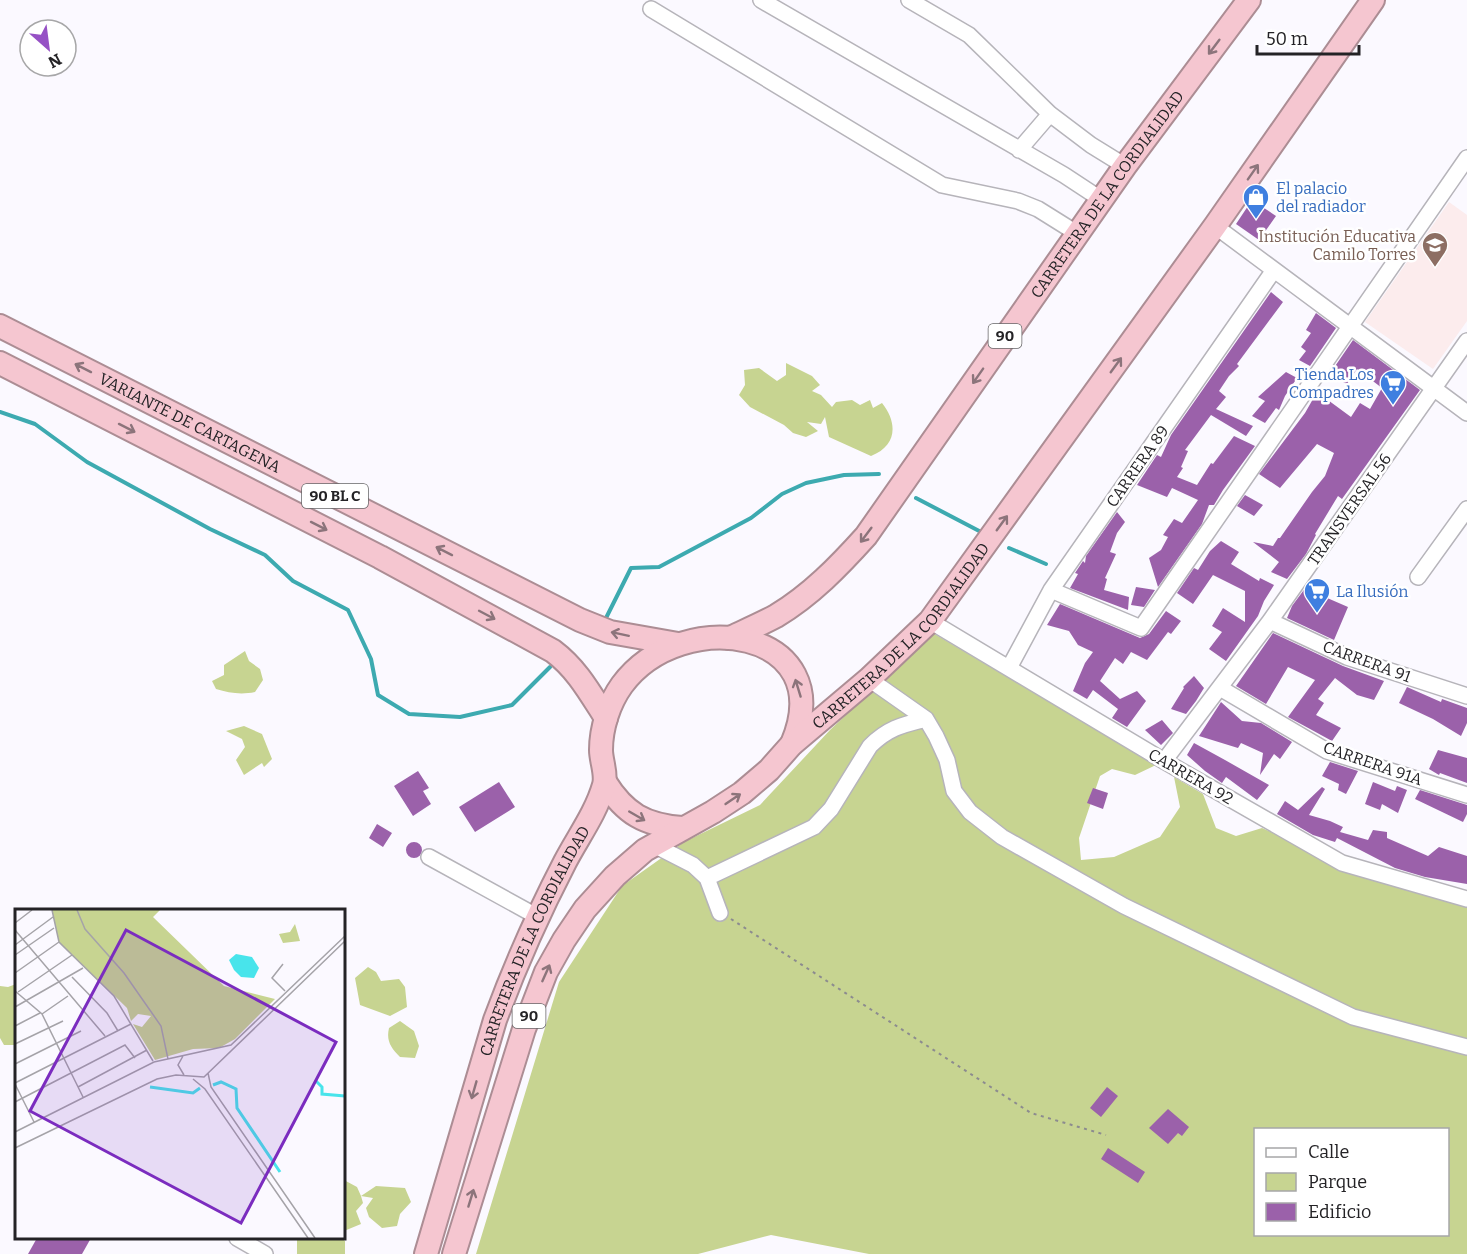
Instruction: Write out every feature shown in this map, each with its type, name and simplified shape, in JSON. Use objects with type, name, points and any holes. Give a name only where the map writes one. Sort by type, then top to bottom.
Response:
[{"type":"highway","name":"CARRETERA DE LA CORDIALIDAD","points":[[426,1254],[495,1020],[507,987],[538,917],[596,807],[605,782],[601,750],[606,718],[621,686],[646,660],[678,644],[703,638],[730,638],[776,615],[812,591],[839,567],[866,536],[1125,166],[1249,0]]},
{"type":"highway","name":"CARRETERA DE LA CORDIALIDAD","points":[[454,1254],[524,1029],[546,972],[585,909],[615,876],[652,844],[713,812],[742,793],[769,770],[792,744],[869,679],[930,621],[1215,226],[1373,0]]},
{"type":"highway","name":"VARIANTE DE CARTAGENA","points":[[0,326],[580,620],[610,632],[678,644]]},
{"type":"highway","name":"VARIANTE DE CARTAGENA","points":[[0,363],[380,557],[553,651],[581,678],[606,718]]},
{"type":"highway","points":[[730,638],[748,640],[766,647],[781,658],[793,673],[800,690],[802,709],[800,727],[792,744]]},
{"type":"highway","points":[[605,782],[615,798],[645,821],[663,827],[682,828]]},
{"type":"street","points":[[909,0],[969,35],[1050,114],[1125,166]]},
{"type":"street","points":[[767,1],[1064,175],[1102,200]]},
{"type":"street","points":[[651,9],[942,185],[1018,201],[1038,208],[1078,234]]},
{"type":"street","points":[[1019,150],[1050,114]]},
{"type":"street","points":[[1051,590],[1141,628],[1352,327],[1467,158]]},
{"type":"street","points":[[1215,226],[1467,413]]},
{"type":"street","name":"CARRERA 89","points":[[1009,668],[1051,590],[1274,270]]},
{"type":"street","name":"TRANSVERSAL 56","points":[[1164,760],[1270,621],[1467,341]]},
{"type":"street","points":[[1418,577],[1467,509]]},
{"type":"street","name":"CARRERA 92","points":[[930,621],[1342,863],[1467,899]]},
{"type":"street","name":"CARRERA 91","points":[[1270,621],[1347,657],[1467,696]]},
{"type":"street","points":[[869,679],[926,719],[947,760],[954,791],[970,812],[1002,837],[1124,906],[1353,1017],[1467,1047]]},
{"type":"street","name":"CARRERA 91A","points":[[1220,688],[1327,751],[1467,795]]},
{"type":"street","points":[[707,878],[813,827],[831,809],[876,740],[895,726],[926,719]]},
{"type":"street","points":[[652,844],[693,865],[707,878],[720,913]]},
{"type":"street","points":[[429,857],[538,917]]},
{"type":"street","points":[[239,1239],[265,1254]]},
{"type":"path","points":[[720,913],[1031,1113],[1106,1135]]},
{"type":"shaded area","name":"Institución Educativa Camilo Torres","points":[[1449,202],[1467,215],[1467,321],[1433,369],[1365,322]]},
{"type":"green space","points":[[786,363],[812,376],[820,385],[812,391],[821,395],[832,407],[836,402],[852,400],[860,405],[870,400],[873,408],[882,403],[891,418],[892,426],[890,440],[886,446],[871,456],[829,437],[825,417],[821,424],[807,422],[818,431],[806,437],[793,433],[784,425],[750,407],[739,395],[745,385],[744,370],[759,368],[777,381],[786,375]]},
{"type":"green space","points":[[933,633],[1156,765],[1135,775],[1112,769],[1100,776],[1079,838],[1081,860],[1114,857],[1160,837],[1180,807],[1174,777],[1203,794],[1216,828],[1236,836],[1262,828],[1342,863],[1467,899],[1467,1254],[869,1254],[771,1235],[698,1254],[476,1254],[559,982],[622,886],[684,842],[760,805],[830,730]]},
{"type":"green space","points":[[245,651],[249,661],[260,669],[263,680],[255,692],[235,693],[216,689],[212,681],[224,675],[224,665]]},
{"type":"green space","points":[[244,726],[262,734],[272,759],[264,767],[262,763],[244,775],[236,760],[245,747],[242,739],[226,731]]},
{"type":"green space","points":[[368,967],[376,972],[381,981],[399,979],[405,987],[407,1007],[390,1016],[360,1005],[355,978]]},
{"type":"green space","points":[[15,984],[15,1045],[4,1045],[0,1038],[0,986],[8,987]]},
{"type":"green space","points":[[400,1021],[414,1031],[419,1046],[415,1058],[400,1057],[390,1044],[389,1028]]},
{"type":"green space","points":[[345,1181],[357,1187],[361,1196],[363,1203],[356,1211],[361,1224],[345,1231]]},
{"type":"green space","points":[[376,1186],[405,1188],[411,1202],[400,1214],[397,1226],[382,1228],[369,1217],[366,1208],[373,1198],[361,1196]]},
{"type":"green space","points":[[297,1239],[342,1239],[345,1241],[345,1254],[297,1254]]},
{"type":"building","name":"El palacio del radiador","points":[[1252,200],[1276,216],[1259,240],[1236,224]]},
{"type":"building","points":[[1271,292],[1283,302],[1219,391],[1226,397],[1216,409],[1253,426],[1246,436],[1211,415],[1185,450],[1188,451],[1181,467],[1183,468],[1177,477],[1197,485],[1211,463],[1213,464],[1234,436],[1255,446],[1214,505],[1209,505],[1202,524],[1158,587],[1149,558],[1161,550],[1168,537],[1163,535],[1174,519],[1182,523],[1198,500],[1172,488],[1167,497],[1137,485],[1157,455],[1161,457],[1171,435]]},
{"type":"building","points":[[1316,313],[1336,328],[1310,366],[1299,360],[1306,351],[1301,347],[1311,333],[1306,330]]},
{"type":"building","points":[[1353,340],[1420,390],[1342,499],[1338,496],[1306,554],[1287,579],[1271,572],[1279,562],[1253,542],[1273,546],[1325,476],[1334,453],[1317,444],[1280,488],[1259,474],[1305,413],[1317,392],[1351,417],[1360,403],[1370,409],[1382,388],[1357,369],[1347,384],[1329,375]]},
{"type":"building","points":[[1286,372],[1297,378],[1279,410],[1276,408],[1265,423],[1252,416],[1265,401],[1258,397]]},
{"type":"building","points":[[1245,495],[1263,505],[1254,516],[1237,506]]},
{"type":"building","points":[[1117,512],[1125,522],[1117,533],[1110,552],[1116,554],[1105,578],[1107,579],[1104,590],[1129,597],[1128,610],[1070,588],[1078,574],[1075,573],[1083,561],[1085,563],[1086,556]]},
{"type":"building","points":[[1221,541],[1239,552],[1231,564],[1259,581],[1260,578],[1274,585],[1258,616],[1226,661],[1209,649],[1222,632],[1212,626],[1223,608],[1245,622],[1245,591],[1213,575],[1193,604],[1177,593],[1194,568],[1198,570],[1210,551]]},
{"type":"building","name":"La Ilusión","points":[[1309,583],[1321,588],[1318,594],[1348,607],[1334,640],[1287,618],[1292,606]]},
{"type":"building","points":[[1136,587],[1155,590],[1144,607],[1131,605]]},
{"type":"building","points":[[1060,604],[1140,638],[1149,634],[1166,611],[1181,621],[1171,634],[1168,632],[1147,660],[1131,652],[1123,664],[1115,658],[1100,681],[1120,699],[1137,691],[1146,701],[1127,727],[1112,718],[1118,709],[1093,690],[1087,699],[1073,691],[1085,663],[1093,652],[1078,645],[1069,631],[1047,625]]},
{"type":"building","points":[[1273,633],[1343,666],[1384,681],[1374,700],[1357,695],[1335,678],[1318,699],[1324,703],[1316,715],[1341,728],[1332,741],[1288,717],[1315,680],[1288,667],[1266,704],[1236,686]]},
{"type":"building","points":[[1194,676],[1204,688],[1196,701],[1186,714],[1171,709],[1183,687]]},
{"type":"building","points":[[1407,687],[1441,702],[1442,699],[1467,708],[1467,723],[1461,736],[1433,719],[1399,703]]},
{"type":"building","points":[[1221,702],[1242,721],[1261,723],[1292,742],[1280,759],[1274,754],[1260,775],[1263,753],[1241,743],[1238,748],[1199,736]]},
{"type":"building","points":[[1162,720],[1173,733],[1161,745],[1145,730]]},
{"type":"building","points":[[1194,743],[1269,785],[1257,800],[1226,777],[1222,783],[1187,755]]},
{"type":"building","points":[[1438,750],[1467,758],[1467,783],[1440,773],[1439,775],[1429,769]]},
{"type":"building","points":[[1330,762],[1358,771],[1346,794],[1338,790],[1339,784],[1322,776]]},
{"type":"building","points":[[418,771],[429,788],[423,791],[431,804],[413,816],[394,786]]},
{"type":"building","points":[[499,782],[515,807],[475,832],[459,807]]},
{"type":"building","points":[[1373,782],[1395,791],[1397,786],[1407,790],[1398,813],[1382,804],[1380,810],[1365,804]]},
{"type":"building","points":[[1322,787],[1325,789],[1309,815],[1343,827],[1340,832],[1368,840],[1373,830],[1387,832],[1387,838],[1428,856],[1439,847],[1467,856],[1467,884],[1425,877],[1395,868],[1337,838],[1335,842],[1313,835],[1277,814],[1285,801],[1298,810]]},
{"type":"building","points":[[1093,788],[1108,793],[1103,809],[1087,803]]},
{"type":"building","points":[[1420,790],[1467,805],[1467,814],[1463,822],[1415,799]]},
{"type":"building","points":[[377,824],[392,833],[383,847],[369,838]]},
{"type":"building","points":[[411,842],[417,842],[422,850],[420,856],[411,858],[406,853],[406,847]]},
{"type":"building","points":[[1107,1087],[1118,1096],[1101,1117],[1090,1108]]},
{"type":"building","points":[[1168,1109],[1189,1127],[1182,1136],[1178,1133],[1168,1144],[1149,1128]]},
{"type":"building","points":[[1108,1148],[1145,1172],[1138,1183],[1101,1159]]},
{"type":"building","points":[[36,1239],[90,1239],[82,1254],[28,1254]]},
{"type":"waterway","points":[[0,412],[35,424],[87,462],[210,529],[265,555],[293,581],[348,610],[371,659],[378,695],[409,714],[460,717],[512,705],[550,667]]},
{"type":"waterway","points":[[605,620],[631,568],[659,567],[751,518],[782,494],[806,483],[844,475],[879,474]]},
{"type":"waterway","points":[[916,498],[983,533]]},
{"type":"waterway","points":[[1009,548],[1046,564]]},
{"type":"place","name":"El palacio del radiador","points":[[1256,220]]},
{"type":"place","name":"Institución Educativa Camilo Torres","points":[[1435,268]]},
{"type":"place","name":"Tienda Los Compadres","points":[[1393,406]]},
{"type":"place","name":"La Ilusión","points":[[1317,614]]}]
